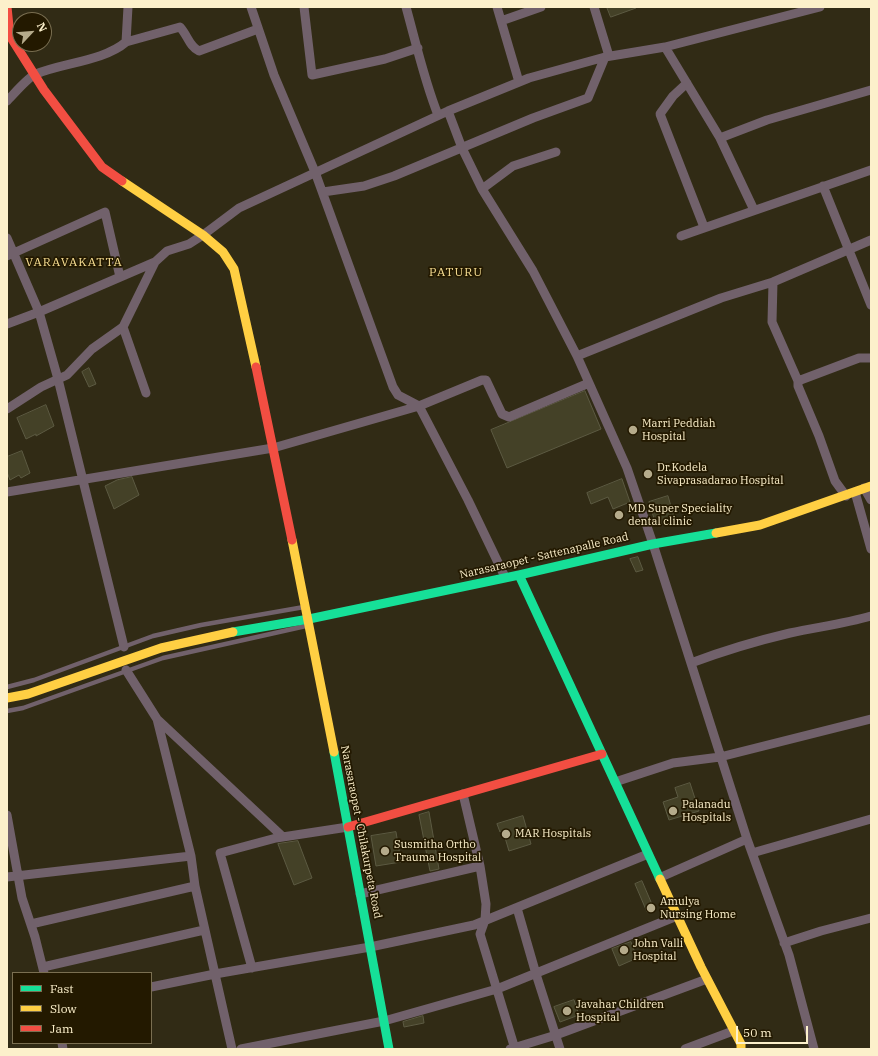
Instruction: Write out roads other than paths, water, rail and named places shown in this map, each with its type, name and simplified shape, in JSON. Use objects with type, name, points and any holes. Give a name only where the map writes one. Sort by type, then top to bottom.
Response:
[{"type":"main road","points":[[7,7],[8,35]]},
{"type":"main road","name":"Narasaraopet - Chilakurpeta Road","points":[[8,35],[34,74],[102,167],[203,235],[223,252],[234,269],[244,308],[309,622],[389,1049]]},
{"type":"main road","name":"Narasaraopet - Sattenapalle Road","points":[[7,698],[28,694],[161,648],[242,630],[309,622],[653,544],[760,526],[868,487]]},
{"type":"main road","points":[[519,574],[707,979],[741,1046],[750,1049]]},
{"type":"main road","points":[[348,827],[602,754]]},
{"type":"street","points":[[126,42],[128,7]]},
{"type":"street","points":[[251,7],[274,75],[323,192],[393,387],[398,395],[420,406],[505,577]]},
{"type":"street","points":[[304,7],[312,75],[385,59],[418,48]]},
{"type":"street","points":[[406,7],[418,48],[427,90],[438,115]]},
{"type":"street","points":[[497,7],[519,82]]},
{"type":"street","points":[[501,21],[541,7]]},
{"type":"street","points":[[323,192],[364,186],[386,179],[533,118],[588,98],[607,56],[594,7]]},
{"type":"street","points":[[7,324],[39,312],[155,262],[167,251],[189,244],[203,235],[239,208],[438,115],[519,82],[607,56],[666,47],[820,7]]},
{"type":"street","points":[[7,101],[34,74],[90,59],[121,46],[126,42],[180,27],[186,34],[192,48],[200,52],[258,29]]},
{"type":"street","points":[[666,47],[720,138],[754,210]]},
{"type":"street","points":[[687,83],[673,96],[660,114],[704,227]]},
{"type":"street","points":[[720,138],[766,120],[871,90]]},
{"type":"street","points":[[448,111],[462,148],[482,189],[533,271],[577,356],[627,468],[653,544],[746,840],[784,943],[814,1049]]},
{"type":"street","points":[[482,189],[513,166],[556,152]]},
{"type":"street","points":[[681,236],[871,170]]},
{"type":"street","points":[[823,186],[871,303]]},
{"type":"street","points":[[10,255],[105,212],[120,277]]},
{"type":"street","points":[[7,238],[10,255],[39,312],[58,379],[124,647]]},
{"type":"street","points":[[577,356],[722,298],[773,282],[871,240]]},
{"type":"street","points":[[7,409],[41,387],[67,375],[92,349],[123,327],[155,262]]},
{"type":"street","points":[[773,282],[772,322],[798,381],[798,386],[819,436],[835,481],[850,494],[871,549]]},
{"type":"street","points":[[123,327],[146,393]]},
{"type":"street","points":[[798,381],[859,358],[871,358]]},
{"type":"street","points":[[7,492],[273,448],[420,406],[482,380],[486,380],[502,414],[509,417],[589,383]]},
{"type":"street","points":[[868,487],[871,500]]},
{"type":"street","points":[[691,663],[749,644],[792,633],[840,625],[871,616]]},
{"type":"street","points":[[126,670],[157,719],[283,837]]},
{"type":"street","points":[[157,719],[191,856],[195,886],[204,930],[232,1049]]},
{"type":"street","points":[[615,782],[673,763],[720,757],[871,719]]},
{"type":"street","points":[[463,794],[480,866],[486,904],[485,920],[480,934],[513,1048],[556,1034],[707,979]]},
{"type":"street","points":[[7,815],[22,898],[31,924],[43,970],[204,930]]},
{"type":"street","points":[[752,853],[871,819]]},
{"type":"street","points":[[252,968],[220,853],[283,837],[348,827]]},
{"type":"street","points":[[659,878],[746,840]]},
{"type":"street","points":[[152,987],[215,974],[370,947],[474,925],[648,854]]},
{"type":"street","points":[[7,877],[191,856]]},
{"type":"street","points":[[360,894],[480,866]]},
{"type":"street","points":[[31,924],[195,886]]},
{"type":"street","points":[[517,908],[560,1049]]},
{"type":"street","points":[[241,1049],[384,1021],[497,989],[677,916]]},
{"type":"street","points":[[784,943],[821,931],[871,918]]},
{"type":"street","points":[[685,1049],[733,1031]]},
{"type":"lane","points":[[7,687],[34,680],[159,634],[306,607]]},
{"type":"lane","points":[[7,711],[23,708],[162,658],[309,622]]},
{"type":"place","name":"Marri Peddiah Hospital","points":[[633,430]]},
{"type":"place","name":"Dr.Kodela Sivaprasadarao Hospital","points":[[648,474]]},
{"type":"place","name":"MD Super Speciality dental clinic","points":[[619,515]]},
{"type":"place","name":"Palanadu Hospitals","points":[[673,811]]},
{"type":"place","name":"MAR Hospitals","points":[[506,834]]},
{"type":"place","name":"Susmitha Ortho Trauma Hospital","points":[[385,851]]},
{"type":"place","name":"Amulya Nursing Home","points":[[651,908]]},
{"type":"place","name":"John Valli Hospital","points":[[624,950]]},
{"type":"place","name":"Javahar Children Hospital","points":[[567,1011]]},
{"type":"district","name":"VARAVAKATTA","points":[[74,263]]},
{"type":"district","name":"PATURU","points":[[456,273]]}]
